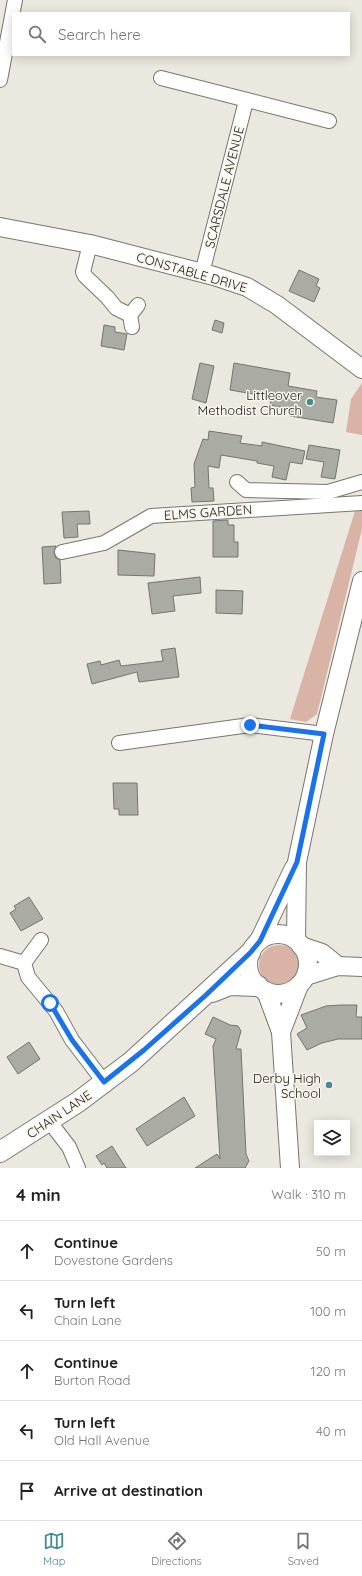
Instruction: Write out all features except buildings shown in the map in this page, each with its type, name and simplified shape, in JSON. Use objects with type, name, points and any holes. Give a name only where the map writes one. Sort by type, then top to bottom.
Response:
[{"type":"main road","name":"CHAIN LANE","points":[[0,1152],[49,1121],[104,1082],[144,1050],[206,995],[255,947]]},
{"type":"main road","name":"CHAIN LANE","points":[[206,995],[230,986],[262,988]]},
{"type":"street","points":[[13,12],[15,0]]},
{"type":"street","points":[[0,80],[12,16]]},
{"type":"street","points":[[161,78],[246,101],[329,121]]},
{"type":"street","name":"SCARSDALE AVENUE","points":[[202,273],[246,101]]},
{"type":"street","name":"CONSTABLE DRIVE","points":[[0,227],[90,244],[202,273],[247,287],[264,296],[362,369]]},
{"type":"street","points":[[90,244],[83,272],[85,276],[116,308],[134,316]]},
{"type":"street","points":[[237,482],[246,490],[328,492],[362,482]]},
{"type":"street","name":"ELMS GARDEN","points":[[62,552],[104,543],[151,516],[362,503]]},
{"type":"street","points":[[281,1032],[308,964],[306,953],[299,943],[297,862],[324,734],[362,581]]},
{"type":"street","points":[[119,743],[250,725],[324,734]]},
{"type":"street","points":[[290,1168],[281,1032],[262,988],[249,971],[255,947],[297,862]]},
{"type":"street","points":[[255,947],[269,936],[280,934],[322,953],[338,966]]},
{"type":"street","points":[[24,963],[41,940]]},
{"type":"street","points":[[0,956],[24,963]]},
{"type":"street","points":[[24,963],[28,977],[56,1011],[62,1025],[72,1040],[104,1082]]},
{"type":"street","points":[[262,988],[278,994],[289,992],[302,980],[338,966],[362,967]]},
{"type":"street","points":[[49,1121],[69,1148],[78,1168]]},
{"type":"shaded area","points":[[362,383],[362,435],[346,432],[351,399]]},
{"type":"shaded area","points":[[362,509],[362,529],[317,714],[306,722],[290,719],[355,511]]},
{"type":"shaded area","points":[[279,945],[287,947],[293,951],[297,957],[299,965],[297,973],[293,979],[287,983],[279,985],[271,983],[265,979],[261,973],[259,965],[261,957],[265,951],[271,947]]},
{"type":"place","name":"Littleover Methodist Church","points":[[310,402]]},
{"type":"place","name":"Derby High School","points":[[329,1085]]},
{"type":"route","points":[[50,1003],[72,1040],[104,1082],[131,1062],[206,995],[250,953],[254,946],[260,941],[297,862],[324,734],[261,725],[250,725]]}]
